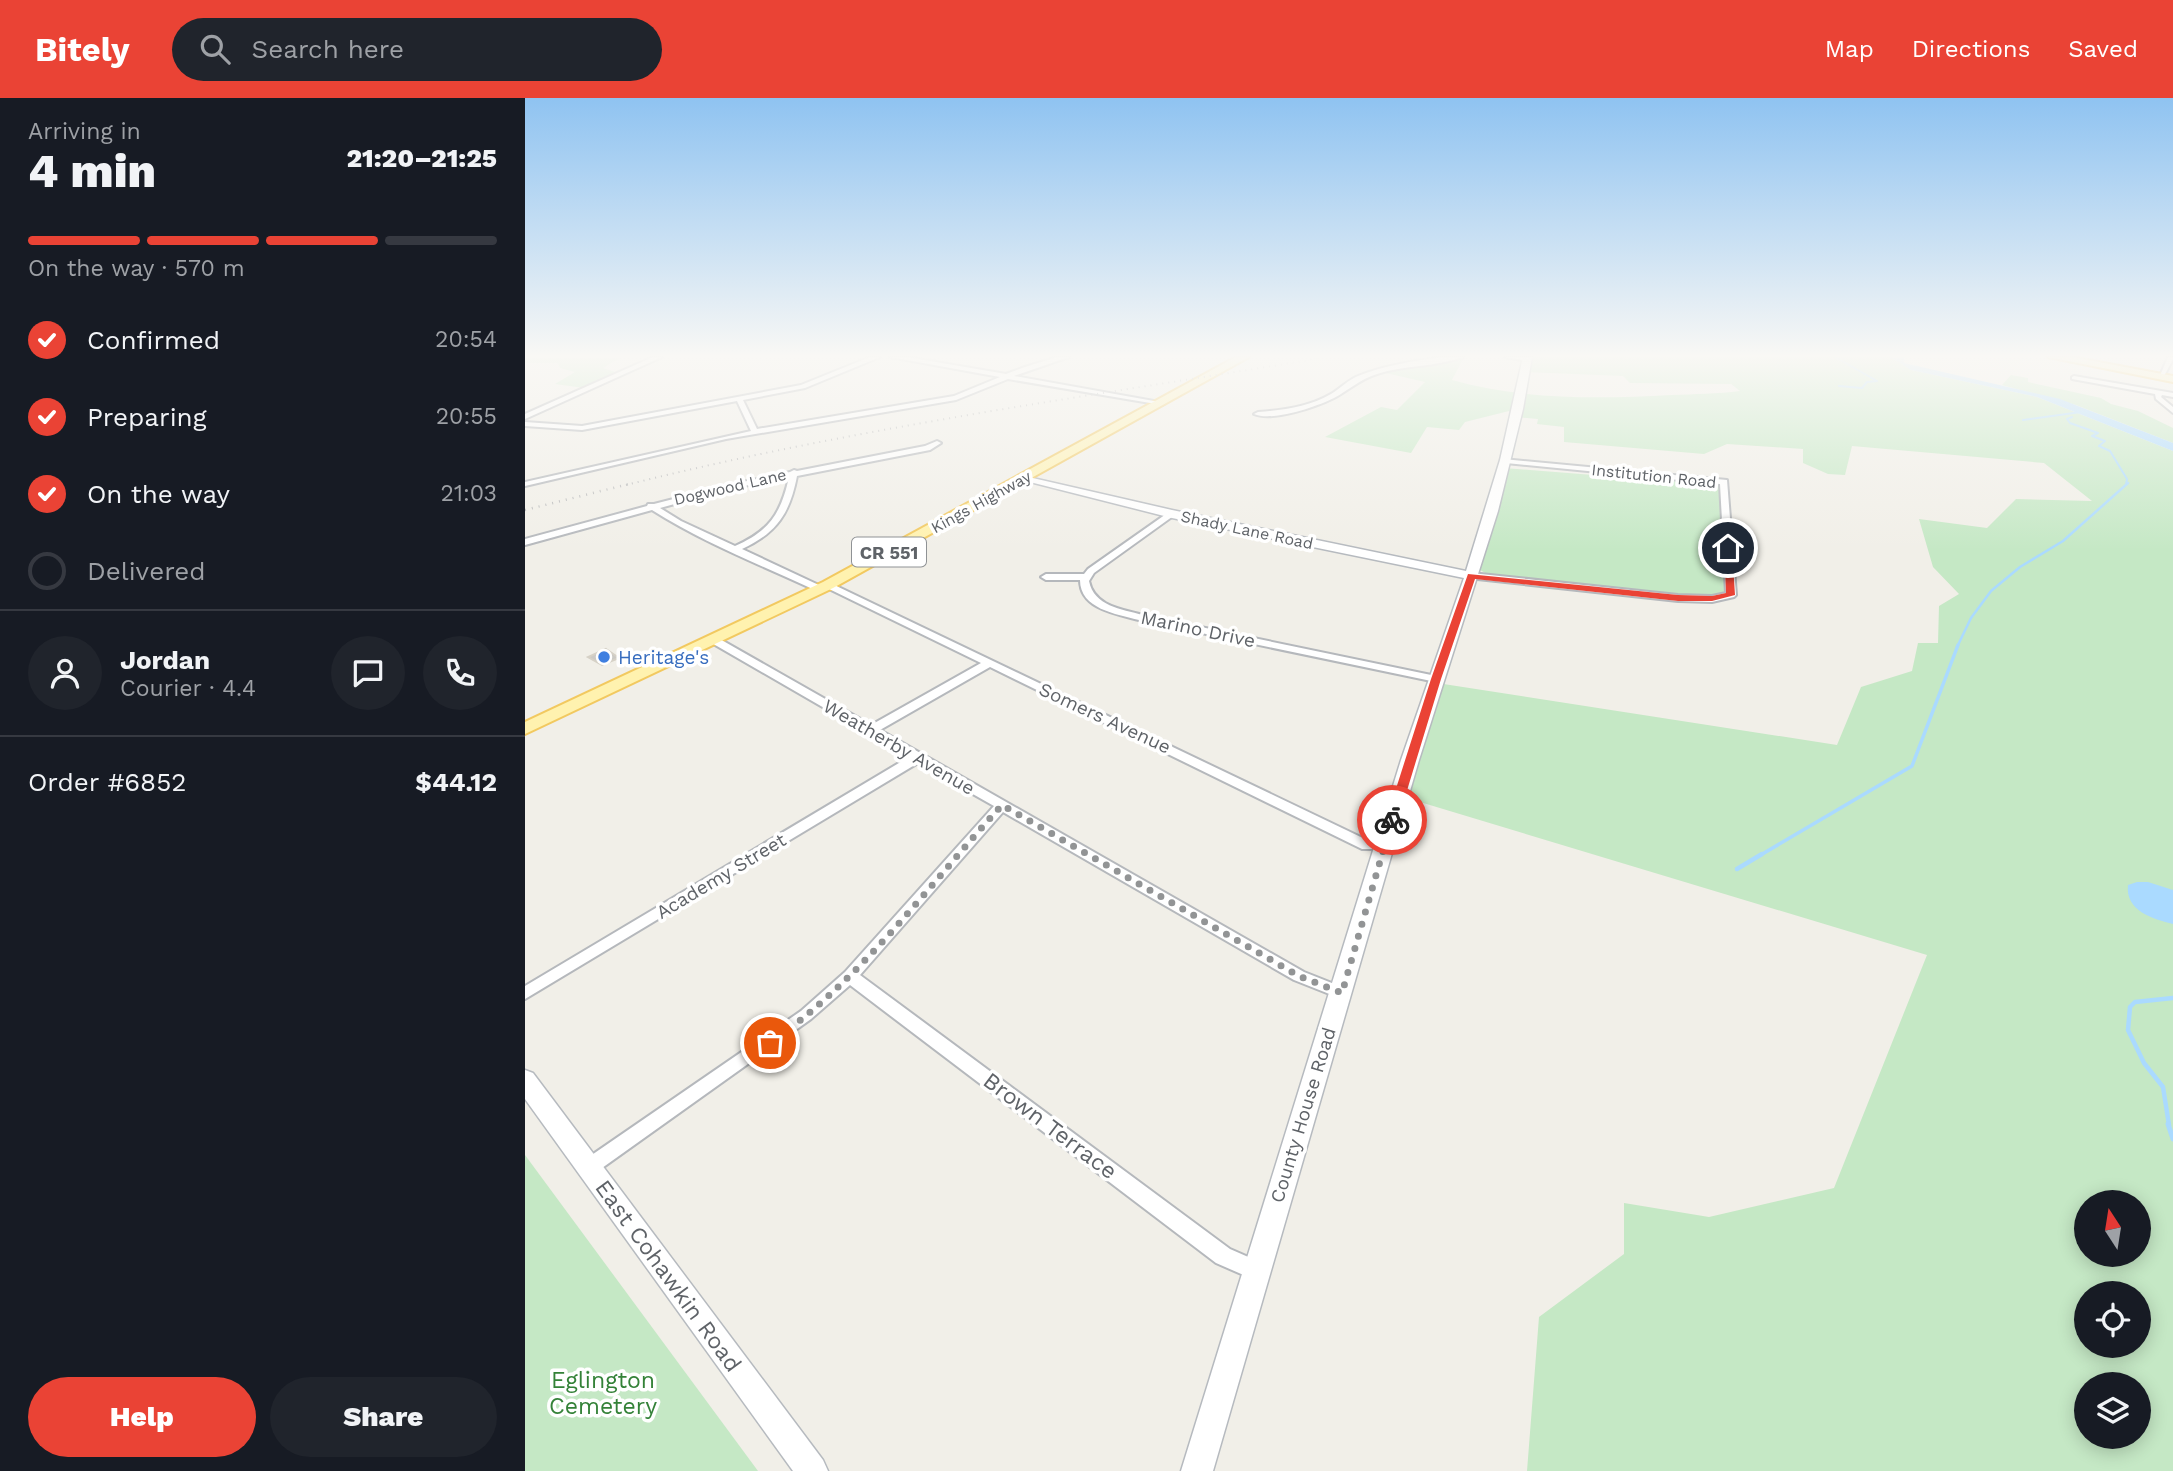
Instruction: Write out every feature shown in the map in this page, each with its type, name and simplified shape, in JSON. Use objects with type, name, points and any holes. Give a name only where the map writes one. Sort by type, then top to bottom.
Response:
[{"type":"main road","name":"Kings Highway","points":[[525,729],[824,587],[1128,421]]},
{"type":"street","points":[[525,424],[582,428],[618,421]]},
{"type":"street","points":[[751,421],[755,432]]},
{"type":"street","points":[[525,484],[755,432],[820,421]]},
{"type":"street","name":"County House Road","points":[[1197,1471],[1255,1270],[1342,993],[1384,846],[1471,576],[1516,421]]},
{"type":"street","name":"Dogwood Lane","points":[[525,541],[651,506],[794,472],[927,448],[937,443]]},
{"type":"street","name":"Institution Road","points":[[1471,576],[1678,598],[1712,599],[1731,595],[1724,482],[1506,461]]},
{"type":"street","points":[[733,550],[768,533],[786,503],[794,472]]},
{"type":"street","name":"Shady Lane Road","points":[[1024,479],[1173,514],[1471,576]]},
{"type":"street","name":"Somers Avenue","points":[[651,506],[733,550],[824,587],[990,663],[1367,846],[1384,846]]},
{"type":"street","points":[[1046,577],[1085,577],[1173,514]]},
{"type":"street","name":"Marino Drive","points":[[1085,577],[1084,587],[1096,603],[1142,618],[1436,679]]},
{"type":"street","name":"Weatherby Avenue","points":[[714,640],[1299,976],[1342,993]]},
{"type":"street","points":[[870,731],[990,663]]},
{"type":"street","name":"Academy Street","points":[[525,993],[917,758]]},
{"type":"street","points":[[589,1167],[787,1031],[850,976],[1002,805]]},
{"type":"street","name":"Brown Terrace","points":[[850,976],[1223,1256],[1255,1270]]},
{"type":"street","name":"East Cohawkin Road","points":[[525,1080],[812,1471]]},
{"type":"green space","points":[[1355,421],[1469,421],[1459,430],[1427,427],[1411,453],[1325,437]]},
{"type":"green space","points":[[1538,421],[2098,421],[2173,451],[2173,1471],[1527,1471],[1539,1317],[1624,1254],[1624,1203],[1709,1217],[1834,1188],[1927,955],[1400,796],[1437,683],[1837,745],[1861,687],[1912,671],[1918,643],[1938,643],[1939,606],[1959,594],[1933,567],[1919,519],[1987,528],[2016,499],[2092,501],[2044,463],[1852,446],[1845,475],[1828,474],[1803,463],[1803,449],[1727,444],[1704,454],[1564,442],[1564,427],[1537,424]]},
{"type":"green space","points":[[2117,421],[2159,421],[2173,428],[2173,443]]},
{"type":"green space","points":[[1504,468],[1719,485],[1725,595],[1674,596],[1486,576],[1487,574],[1475,567]]},
{"type":"green space","name":"Eglington Cemetery","points":[[525,1155],[758,1471],[525,1471]]},
{"type":"water","points":[[2098,421],[2117,421],[2173,443],[2173,451]]},
{"type":"water","points":[[2148,882],[2173,890],[2173,924],[2149,916],[2136,907],[2128,894],[2128,885]]},
{"type":"building","name":"Heritage's","points":[[606,649],[619,658],[602,665],[588,657]]},
{"type":"waterway","points":[[2069,421],[2098,433],[2092,436],[2105,441],[2099,446],[2110,451],[2127,479],[2126,485]]},
{"type":"waterway","points":[[1957,647],[1971,618],[1991,591],[2020,567],[2063,541],[2126,485]]},
{"type":"waterway","points":[[1759,856],[1912,766],[1958,645]]},
{"type":"waterway","points":[[1737,869],[1762,854]]},
{"type":"waterway","points":[[2169,1125],[2163,1087],[2144,1063],[2128,1030],[2130,1007],[2135,1002],[2173,998]]},
{"type":"waterway","points":[[2168,1124],[2173,1139]]},
{"type":"railway","points":[[626,485],[713,464],[934,421]]},
{"type":"railway","points":[[525,510],[633,483]]},
{"type":"way so far","points":[[770,1043],[806,1016],[850,976],[1002,805],[1299,976],[1342,993],[1392,820]]},
{"type":"place","name":"Heritage's","points":[[604,657]]},
{"type":"route","points":[[1392,820],[1471,576],[1678,598],[1712,599],[1731,595],[1728,548]]}]
